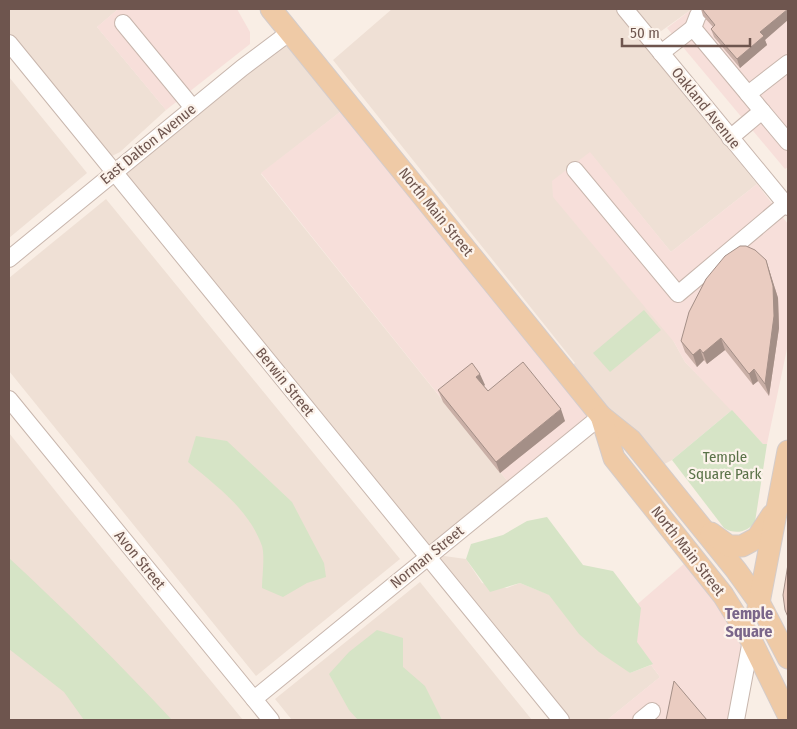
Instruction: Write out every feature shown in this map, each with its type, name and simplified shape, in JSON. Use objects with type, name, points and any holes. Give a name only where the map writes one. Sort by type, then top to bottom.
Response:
[{"type":"main road","name":"North Main Street","points":[[271,9],[601,416],[631,440],[736,570],[759,602],[788,658]]},
{"type":"main road","name":"North Main Street","points":[[601,416],[614,458],[723,595],[751,640],[788,715]]},
{"type":"main road","points":[[751,640],[788,451]]},
{"type":"main road","points":[[690,514],[729,546],[742,546],[757,538],[778,506]]},
{"type":"street","name":"Oakland Avenue","points":[[625,9],[787,206]]},
{"type":"street","points":[[661,53],[693,28],[698,15],[705,9]]},
{"type":"street","points":[[123,23],[193,108]]},
{"type":"street","points":[[693,28],[788,142]]},
{"type":"street","name":"East Dalton Avenue","points":[[9,259],[193,108],[290,32]]},
{"type":"street","name":"Berwin Street","points":[[9,43],[561,720]]},
{"type":"street","points":[[748,94],[788,63]]},
{"type":"street","points":[[730,138],[762,111]]},
{"type":"street","points":[[575,170],[678,294],[787,206]]},
{"type":"street","name":"Avon Street","points":[[9,399],[271,720]]},
{"type":"street","name":"Norman Street","points":[[254,699],[601,416]]},
{"type":"street","points":[[736,720],[751,640]]},
{"type":"shaded area","points":[[9,9],[118,9],[97,27],[166,110],[120,152],[110,157],[9,37]]},
{"type":"shaded area","points":[[118,9],[237,9],[250,32],[250,44],[166,110],[97,27]]},
{"type":"shaded area","points":[[392,9],[615,9],[757,184],[671,252],[590,153],[674,342],[685,362],[732,410],[672,460],[655,469],[565,371],[575,363],[333,60]]},
{"type":"shaded area","points":[[625,9],[692,9],[650,39]]},
{"type":"shaded area","points":[[692,9],[788,9],[788,167],[785,169],[667,28]]},
{"type":"shaded area","points":[[290,32],[349,105],[261,174],[513,488],[428,556],[114,173]]},
{"type":"shaded area","points":[[9,77],[87,173],[9,238]]},
{"type":"shaded area","points":[[349,105],[601,416],[513,488],[261,173]]},
{"type":"shaded area","points":[[590,152],[671,252],[757,184],[788,224],[788,344],[767,444],[763,444],[685,362],[674,342],[553,197],[552,181]]},
{"type":"shaded area","points":[[106,199],[400,559],[256,676],[9,371],[9,278]]},
{"type":"shaded area","points":[[9,433],[65,503],[243,720],[9,720]]},
{"type":"shaded area","points":[[437,555],[466,559],[482,583],[507,588],[520,583],[550,595],[563,612],[630,673],[651,665],[660,677],[607,720],[571,720],[439,565]]},
{"type":"shaded area","points":[[692,557],[751,640],[736,720],[607,720],[660,677],[618,621]]},
{"type":"shaded area","points":[[420,582],[532,720],[292,720],[275,699]]},
{"type":"green space","points":[[644,310],[661,330],[610,372],[593,353]]},
{"type":"green space","name":"Temple Square Park","points":[[732,410],[763,444],[767,444],[755,522],[749,528],[737,532],[724,528],[672,460]]},
{"type":"green space","points":[[196,436],[227,441],[292,502],[324,563],[326,577],[307,583],[283,597],[262,588],[263,550],[249,521],[231,499],[188,462]]},
{"type":"green space","points":[[547,517],[583,565],[613,571],[641,608],[637,642],[653,664],[630,673],[599,652],[579,634],[549,595],[520,583],[490,592],[466,559],[471,544],[503,535],[527,521]]},
{"type":"green space","points":[[9,558],[51,597],[172,720],[84,720],[64,692],[9,649]]},
{"type":"green space","points":[[377,630],[403,638],[403,667],[425,686],[442,720],[358,720],[349,710],[329,674],[349,652]]},
{"type":"building","points":[[702,9],[788,9],[760,32],[764,36],[737,59],[711,29],[715,25]]},
{"type":"building","points":[[740,246],[746,246],[755,250],[766,260],[773,286],[774,316],[765,384],[754,369],[749,374],[721,338],[703,353],[700,349],[693,355],[681,341],[689,312],[706,279],[725,256]]},
{"type":"building","points":[[523,362],[561,409],[496,462],[438,390],[472,363],[480,374],[476,377],[488,391]]},
{"type":"building","points":[[788,564],[788,617],[783,595]]},
{"type":"building","points":[[674,681],[707,720],[666,720]]},
{"type":"district","name":"Temple Square","points":[[749,622]]}]
